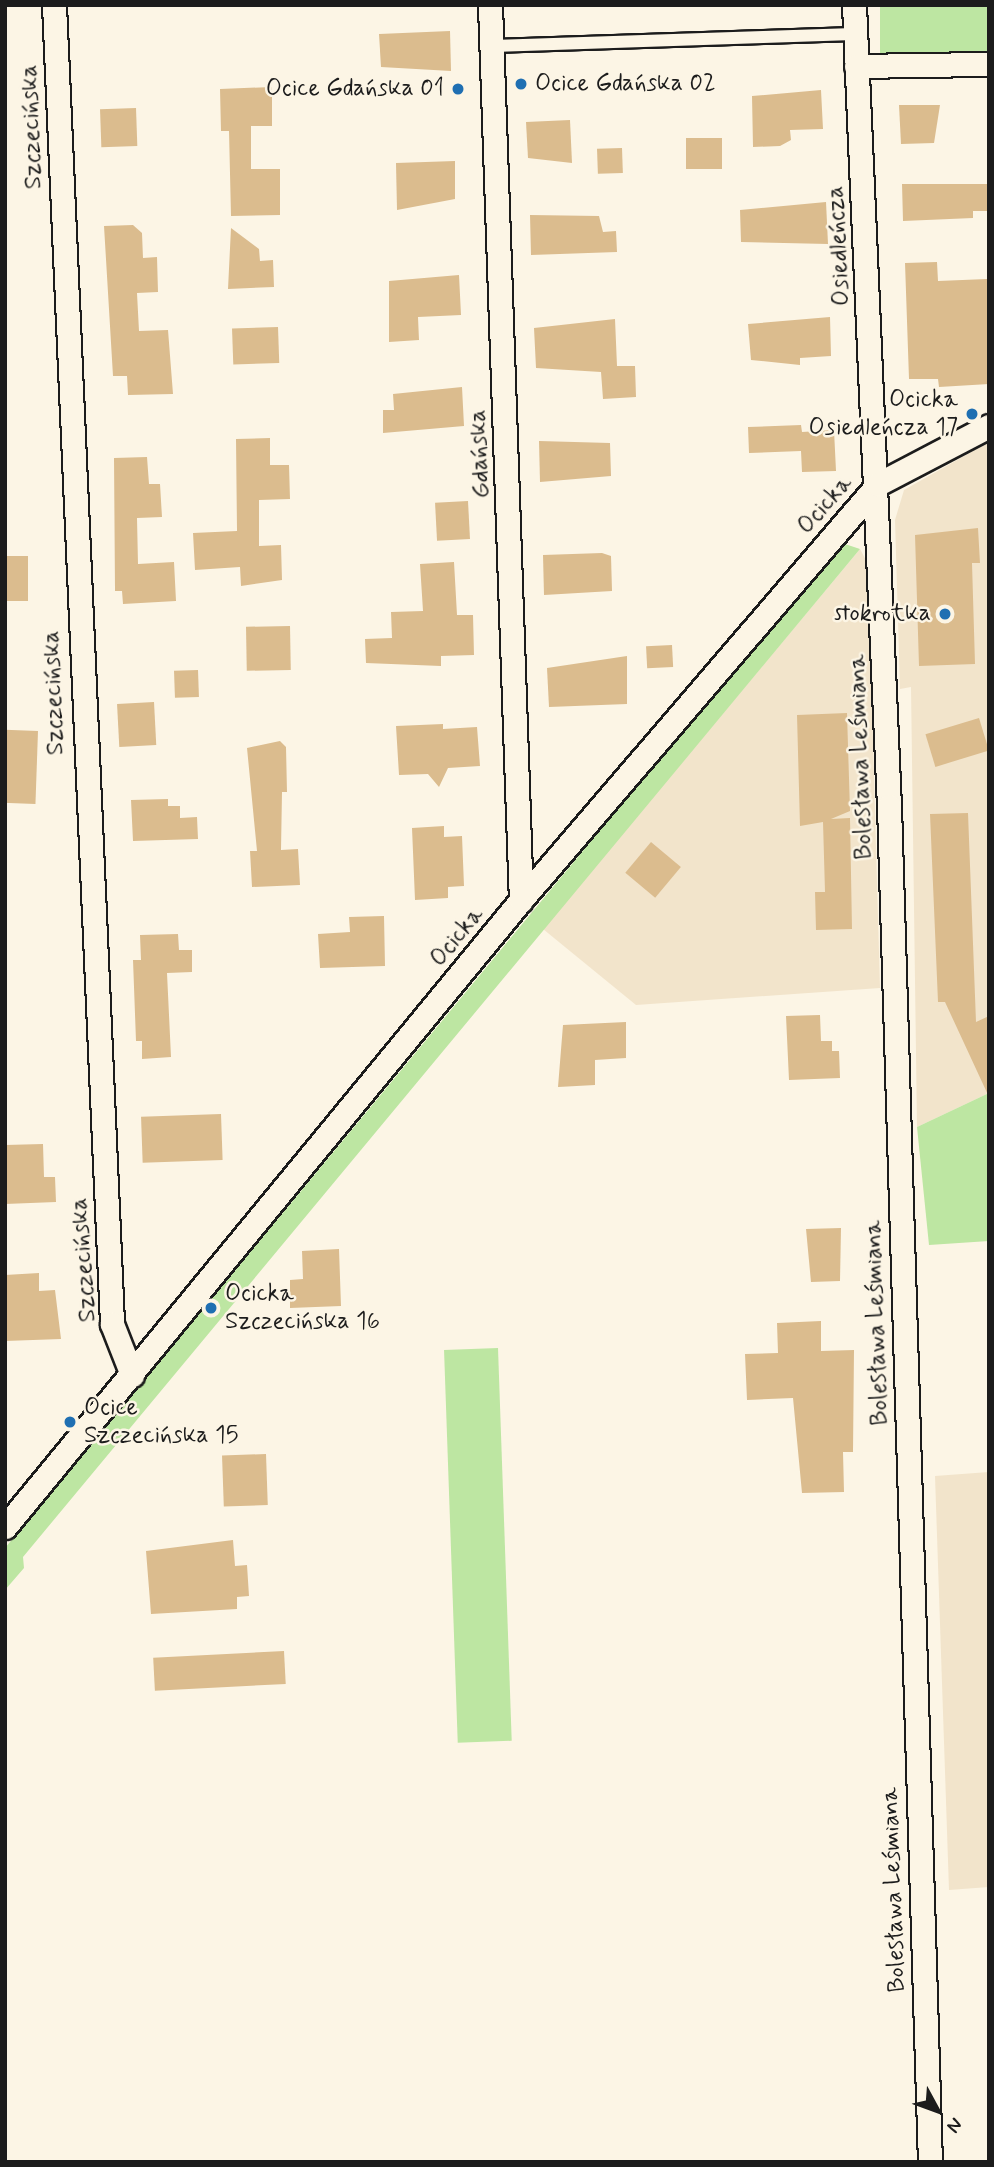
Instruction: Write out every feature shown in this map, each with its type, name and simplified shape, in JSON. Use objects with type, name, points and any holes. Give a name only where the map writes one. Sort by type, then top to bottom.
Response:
[{"type":"street","name":"Szczecińska","points":[[54,5],[112,1324],[132,1376]]},
{"type":"street","name":"Gdańska","points":[[490,5],[521,900]]},
{"type":"street","name":"Osiedleńcza","points":[[854,5],[878,484]]},
{"type":"street","points":[[856,66],[989,64]]},
{"type":"street","name":"Ocicka","points":[[5,1528],[521,900],[878,484],[989,426]]},
{"type":"street","name":"Bolesława Leśmiana","points":[[878,484],[930,2162]]},
{"type":"lane","points":[[492,46],[855,34]]},
{"type":"shaded area","points":[[989,442],[989,1093],[917,1127],[911,687],[900,689],[895,520],[904,490]]},
{"type":"shaded area","points":[[860,549],[868,564],[880,988],[636,1005],[543,929]]},
{"type":"shaded area","points":[[989,1472],[989,1887],[949,1890],[935,1476]]},
{"type":"green space","points":[[880,5],[989,5],[989,55],[880,55]]},
{"type":"green space","points":[[839,542],[860,549],[23,1557],[24,1568],[5,1590],[5,1548]]},
{"type":"green space","points":[[989,1093],[989,1241],[929,1245],[917,1127]]},
{"type":"green space","points":[[498,1348],[512,1741],[458,1743],[444,1350]]},
{"type":"building","points":[[450,31],[451,71],[381,67],[379,34]]},
{"type":"building","points":[[272,87],[272,126],[251,126],[251,169],[280,169],[280,215],[231,216],[229,131],[221,131],[220,89]]},
{"type":"building","points":[[821,90],[823,129],[790,130],[791,140],[780,146],[753,147],[752,96]]},
{"type":"building","points":[[899,105],[940,105],[934,143],[901,144]]},
{"type":"building","points":[[136,108],[137,146],[101,147],[100,109]]},
{"type":"building","points":[[570,120],[572,163],[528,158],[526,122]]},
{"type":"building","points":[[686,138],[722,138],[722,169],[686,169]]},
{"type":"building","points":[[622,148],[623,173],[598,174],[597,149]]},
{"type":"building","points":[[455,161],[455,199],[397,210],[396,163]]},
{"type":"building","points":[[902,184],[989,184],[989,211],[973,211],[973,218],[903,221]]},
{"type":"building","points":[[826,202],[828,244],[741,242],[740,210]]},
{"type":"building","points":[[530,215],[599,216],[603,232],[616,231],[617,252],[531,255]]},
{"type":"building","points":[[133,225],[142,233],[143,258],[157,257],[158,292],[137,293],[139,331],[168,330],[173,394],[128,395],[127,376],[113,376],[104,226]]},
{"type":"building","points":[[231,228],[259,249],[260,261],[273,260],[274,287],[228,289]]},
{"type":"building","points":[[937,262],[938,281],[987,279],[989,384],[939,387],[938,379],[909,379],[905,263]]},
{"type":"building","points":[[459,275],[461,315],[418,317],[419,340],[389,342],[389,281]]},
{"type":"building","points":[[830,317],[831,356],[800,358],[800,365],[751,360],[748,324]]},
{"type":"building","points":[[615,319],[617,366],[635,366],[636,397],[603,399],[601,372],[536,368],[534,328]]},
{"type":"building","points":[[278,327],[279,363],[233,365],[232,329]]},
{"type":"building","points":[[462,387],[464,426],[383,433],[383,410],[394,410],[393,394]]},
{"type":"building","points":[[801,425],[802,432],[834,430],[836,471],[802,472],[801,451],[749,453],[748,427]]},
{"type":"building","points":[[270,438],[270,465],[289,465],[290,499],[259,500],[259,546],[281,545],[282,580],[241,586],[240,567],[195,570],[193,533],[237,531],[236,439]]},
{"type":"building","points":[[539,441],[610,443],[611,476],[540,482]]},
{"type":"building","points":[[147,457],[149,484],[160,484],[162,517],[137,518],[138,564],[174,562],[176,601],[123,604],[122,591],[115,591],[114,458]]},
{"type":"building","points":[[468,501],[470,539],[437,541],[435,503]]},
{"type":"building","name":"stokrotka","points":[[978,528],[980,563],[972,563],[975,664],[919,666],[915,535]]},
{"type":"building","points":[[602,553],[611,556],[612,591],[544,595],[543,555]]},
{"type":"building","points":[[5,556],[28,556],[28,601],[5,601]]},
{"type":"building","points":[[454,562],[457,615],[473,615],[474,655],[441,656],[441,666],[366,663],[365,639],[392,638],[391,612],[423,611],[420,564]]},
{"type":"building","points":[[290,626],[291,670],[247,671],[246,627]]},
{"type":"building","points":[[672,645],[673,667],[647,668],[646,646]]},
{"type":"building","points":[[627,656],[627,704],[549,707],[547,668]]},
{"type":"building","points":[[198,670],[199,697],[175,698],[174,671]]},
{"type":"building","points":[[154,702],[156,745],[119,747],[117,704]]},
{"type":"building","points":[[847,713],[850,811],[831,819],[850,818],[852,929],[816,930],[815,892],[825,892],[823,822],[800,826],[797,715]]},
{"type":"building","points":[[979,718],[989,751],[935,767],[925,734]]},
{"type":"building","points":[[443,724],[443,729],[477,727],[480,766],[448,768],[439,787],[428,774],[399,775],[396,726]]},
{"type":"building","points":[[5,730],[38,731],[35,804],[5,803]]},
{"type":"building","points":[[280,741],[286,747],[287,792],[282,792],[281,850],[298,849],[300,885],[252,887],[250,851],[257,851],[247,748]]},
{"type":"building","points":[[168,799],[168,806],[180,806],[180,818],[197,817],[198,839],[133,841],[131,800]]},
{"type":"building","points":[[968,813],[976,1022],[989,1016],[989,1097],[945,1002],[938,1002],[930,814]]},
{"type":"building","points":[[444,826],[444,837],[462,836],[464,886],[448,887],[448,898],[415,900],[412,828]]},
{"type":"building","points":[[651,842],[681,867],[655,898],[625,873]]},
{"type":"building","points":[[384,916],[385,966],[320,968],[318,934],[350,932],[349,917]]},
{"type":"building","points":[[178,934],[179,950],[192,950],[192,972],[167,973],[171,1057],[142,1059],[142,1041],[136,1041],[133,960],[141,960],[140,935]]},
{"type":"building","points":[[820,1015],[821,1041],[832,1041],[832,1051],[839,1051],[840,1078],[789,1080],[786,1016]]},
{"type":"building","points":[[626,1022],[626,1058],[595,1060],[595,1085],[558,1087],[563,1025]]},
{"type":"building","points":[[221,1114],[223,1160],[143,1163],[141,1117]]},
{"type":"building","points":[[43,1144],[44,1177],[55,1177],[56,1202],[5,1204],[5,1145]]},
{"type":"building","points":[[841,1228],[840,1281],[811,1282],[806,1229]]},
{"type":"building","points":[[339,1249],[341,1306],[290,1308],[290,1280],[303,1279],[302,1251]]},
{"type":"building","points":[[39,1273],[39,1291],[55,1290],[61,1339],[5,1341],[5,1275]]},
{"type":"building","points":[[821,1321],[821,1351],[854,1350],[853,1452],[843,1452],[844,1492],[802,1493],[793,1398],[747,1400],[745,1354],[778,1353],[777,1323]]},
{"type":"building","points":[[266,1454],[268,1505],[224,1507],[222,1456]]},
{"type":"building","points":[[233,1540],[235,1566],[247,1565],[249,1596],[237,1597],[237,1609],[151,1614],[146,1551]]},
{"type":"building","points":[[284,1651],[286,1684],[155,1691],[153,1658]]},
{"type":"place","name":"Ocice Gdańska 02","points":[[521,84]]},
{"type":"place","name":"Ocice Gdańska 01","points":[[458,89]]},
{"type":"place","name":"Ocicka Osiedleńcza 17","points":[[972,414]]},
{"type":"place","name":"stokrotka","points":[[945,614]]},
{"type":"place","name":"Ocicka Szczecińska 16","points":[[211,1308]]},
{"type":"place","name":"Ocice Szczecińska 15","points":[[70,1422]]}]
